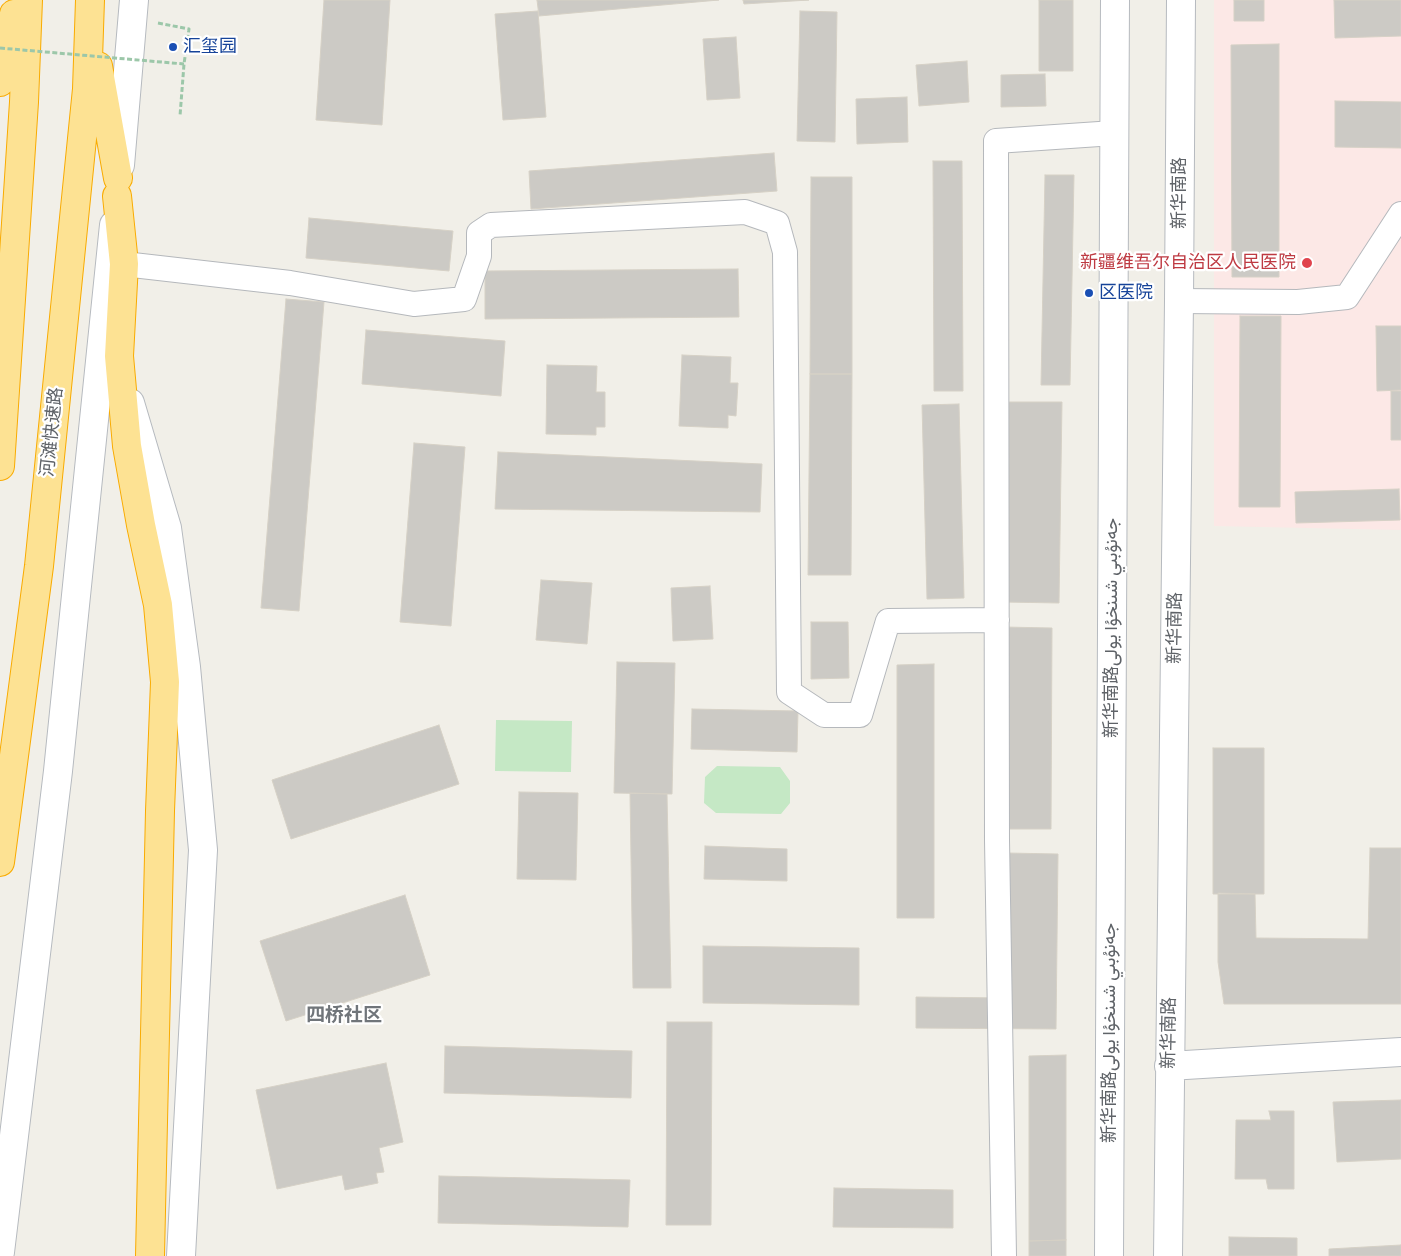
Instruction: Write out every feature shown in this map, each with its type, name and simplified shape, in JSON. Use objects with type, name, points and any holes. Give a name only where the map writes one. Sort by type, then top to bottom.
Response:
[{"type":"highway","points":[[0,82],[17,0]]},
{"type":"highway","points":[[0,466],[24,102],[28,0]]},
{"type":"highway","points":[[90,11],[118,187],[124,264],[119,356],[127,446],[158,605],[166,682],[160,811],[150,1256]]},
{"type":"highway","name":"河滩快速路","points":[[0,862],[39,566],[87,89],[90,11]]},
{"type":"main road","points":[[0,1252],[58,771],[118,187],[134,0]]},
{"type":"main road","name":"新华南路جەنۇبىي شىنخۇا يولى","points":[[1108,1256],[1115,0]]},
{"type":"main road","name":"新华南路","points":[[1168,1256],[1181,0]]},
{"type":"main road","points":[[121,370],[167,528],[186,667],[203,850],[181,1256]]},
{"type":"main road","points":[[1169,1066],[1401,1052]]},
{"type":"street","points":[[1004,1256],[997,840],[996,141],[1114,133]]},
{"type":"street","points":[[124,264],[290,284],[414,304],[464,299],[479,256],[479,233],[492,224],[745,212],[777,223],[785,252],[790,692],[824,715],[860,715],[888,621],[997,620]]},
{"type":"street","points":[[1179,301],[1298,302],[1347,297],[1401,214]]},
{"type":"path","points":[[180,116],[189,29]]},
{"type":"path","points":[[0,48],[184,64]]},
{"type":"shaded area","name":"新疆维吾尔自治区人民医院","points":[[1214,0],[1401,0],[1401,530],[1214,526]]},
{"type":"green space","points":[[496,720],[572,721],[571,772],[495,771]]},
{"type":"green space","points":[[717,766],[780,767],[790,781],[790,803],[781,814],[716,813],[704,803],[705,777]]},
{"type":"building","points":[[324,0],[390,0],[382,125],[316,120]]},
{"type":"building","points":[[537,0],[719,0],[539,16]]},
{"type":"building","points":[[743,0],[809,0],[744,4]]},
{"type":"building","points":[[1039,0],[1073,0],[1073,71],[1039,71]]},
{"type":"building","points":[[1234,0],[1264,0],[1264,21],[1234,21]]},
{"type":"building","points":[[1334,0],[1401,0],[1401,36],[1335,38]]},
{"type":"building","points":[[538,11],[546,117],[503,120],[495,14]]},
{"type":"building","points":[[800,11],[837,12],[835,142],[797,141]]},
{"type":"building","points":[[736,37],[740,98],[707,100],[703,39]]},
{"type":"building","points":[[1279,44],[1279,277],[1232,277],[1231,45]]},
{"type":"building","points":[[967,61],[969,102],[919,106],[916,65]]},
{"type":"building","points":[[1045,74],[1046,106],[1001,107],[1001,75]]},
{"type":"building","points":[[907,97],[908,142],[857,144],[856,99]]},
{"type":"building","points":[[1335,101],[1401,102],[1401,148],[1335,147]]},
{"type":"building","points":[[774,153],[777,191],[531,209],[529,171]]},
{"type":"building","points":[[933,161],[962,161],[963,391],[934,391]]},
{"type":"building","points":[[1045,175],[1074,175],[1070,385],[1041,385]]},
{"type":"building","points":[[811,177],[852,177],[852,374],[810,374]]},
{"type":"building","points":[[309,218],[453,231],[449,271],[306,258]]},
{"type":"building","points":[[738,269],[739,317],[485,319],[485,271]]},
{"type":"building","points":[[286,299],[324,302],[299,611],[261,608]]},
{"type":"building","points":[[1240,316],[1281,316],[1280,507],[1239,507]]},
{"type":"building","points":[[1376,326],[1401,326],[1401,390],[1377,391]]},
{"type":"building","points":[[366,330],[505,341],[501,396],[362,384]]},
{"type":"building","points":[[682,355],[731,357],[730,383],[738,383],[736,416],[728,415],[728,428],[679,426]]},
{"type":"building","points":[[547,365],[597,366],[596,392],[605,392],[605,427],[596,427],[596,435],[546,434]]},
{"type":"building","points":[[810,374],[852,374],[851,575],[808,575]]},
{"type":"building","points":[[1391,391],[1401,391],[1401,440],[1391,440]]},
{"type":"building","points":[[1005,402],[1062,402],[1059,603],[1003,602]]},
{"type":"building","points":[[959,404],[964,598],[927,599],[922,405]]},
{"type":"building","points":[[414,443],[465,447],[451,626],[400,622]]},
{"type":"building","points":[[498,452],[762,464],[760,512],[495,509]]},
{"type":"building","points":[[1399,489],[1400,520],[1296,523],[1295,492]]},
{"type":"building","points":[[541,580],[592,583],[587,644],[536,640]]},
{"type":"building","points":[[710,586],[713,639],[673,641],[671,588]]},
{"type":"building","points":[[811,622],[848,622],[849,678],[811,679]]},
{"type":"building","points":[[1004,627],[1052,628],[1051,829],[1002,829]]},
{"type":"building","points":[[617,662],[675,663],[672,794],[614,793]]},
{"type":"building","points":[[934,664],[934,918],[897,918],[897,665]]},
{"type":"building","points":[[692,709],[798,711],[797,752],[691,749]]},
{"type":"building","points":[[439,725],[459,784],[291,839],[272,780]]},
{"type":"building","points":[[1213,748],[1264,748],[1264,894],[1213,894]]},
{"type":"building","points":[[519,792],[578,793],[576,880],[517,879]]},
{"type":"building","points":[[630,793],[667,794],[671,988],[633,988]]},
{"type":"building","points":[[705,846],[787,849],[787,881],[704,879]]},
{"type":"building","points":[[1370,848],[1401,848],[1401,1004],[1224,1004],[1218,962],[1218,893],[1255,894],[1256,938],[1368,939]]},
{"type":"building","points":[[1007,853],[1058,854],[1056,1029],[916,1028],[916,997],[1006,998]]},
{"type":"building","points":[[405,895],[430,975],[286,1021],[260,941]]},
{"type":"building","points":[[703,946],[859,948],[859,1005],[703,1003]]},
{"type":"building","points":[[667,1022],[712,1022],[711,1225],[666,1225]]},
{"type":"building","points":[[445,1046],[632,1051],[631,1098],[444,1093]]},
{"type":"building","points":[[1066,1055],[1066,1240],[1029,1241],[1029,1056]]},
{"type":"building","points":[[386,1063],[403,1142],[379,1148],[384,1172],[376,1173],[378,1183],[345,1190],[342,1175],[277,1189],[256,1090]]},
{"type":"building","points":[[1401,1100],[1401,1159],[1337,1162],[1333,1102]]},
{"type":"building","points":[[1269,1111],[1294,1111],[1294,1189],[1268,1189],[1266,1179],[1235,1179],[1236,1120],[1271,1120]]},
{"type":"building","points":[[439,1176],[630,1180],[628,1227],[438,1223]]},
{"type":"building","points":[[834,1188],[953,1190],[953,1228],[833,1227]]},
{"type":"building","points":[[1229,1237],[1297,1238],[1297,1256],[1229,1256]]},
{"type":"building","points":[[1066,1240],[1066,1256],[1029,1256],[1029,1241]]},
{"type":"building","points":[[1401,1245],[1401,1256],[1329,1256],[1329,1249]]},
{"type":"place","name":"汇玺园","points":[[173,47]]},
{"type":"place","name":"新疆维吾尔自治区人民医院","points":[[1307,263]]},
{"type":"place","name":"区医院","points":[[1089,293]]},
{"type":"district","name":"四桥社区","points":[[344,1015]]}]
